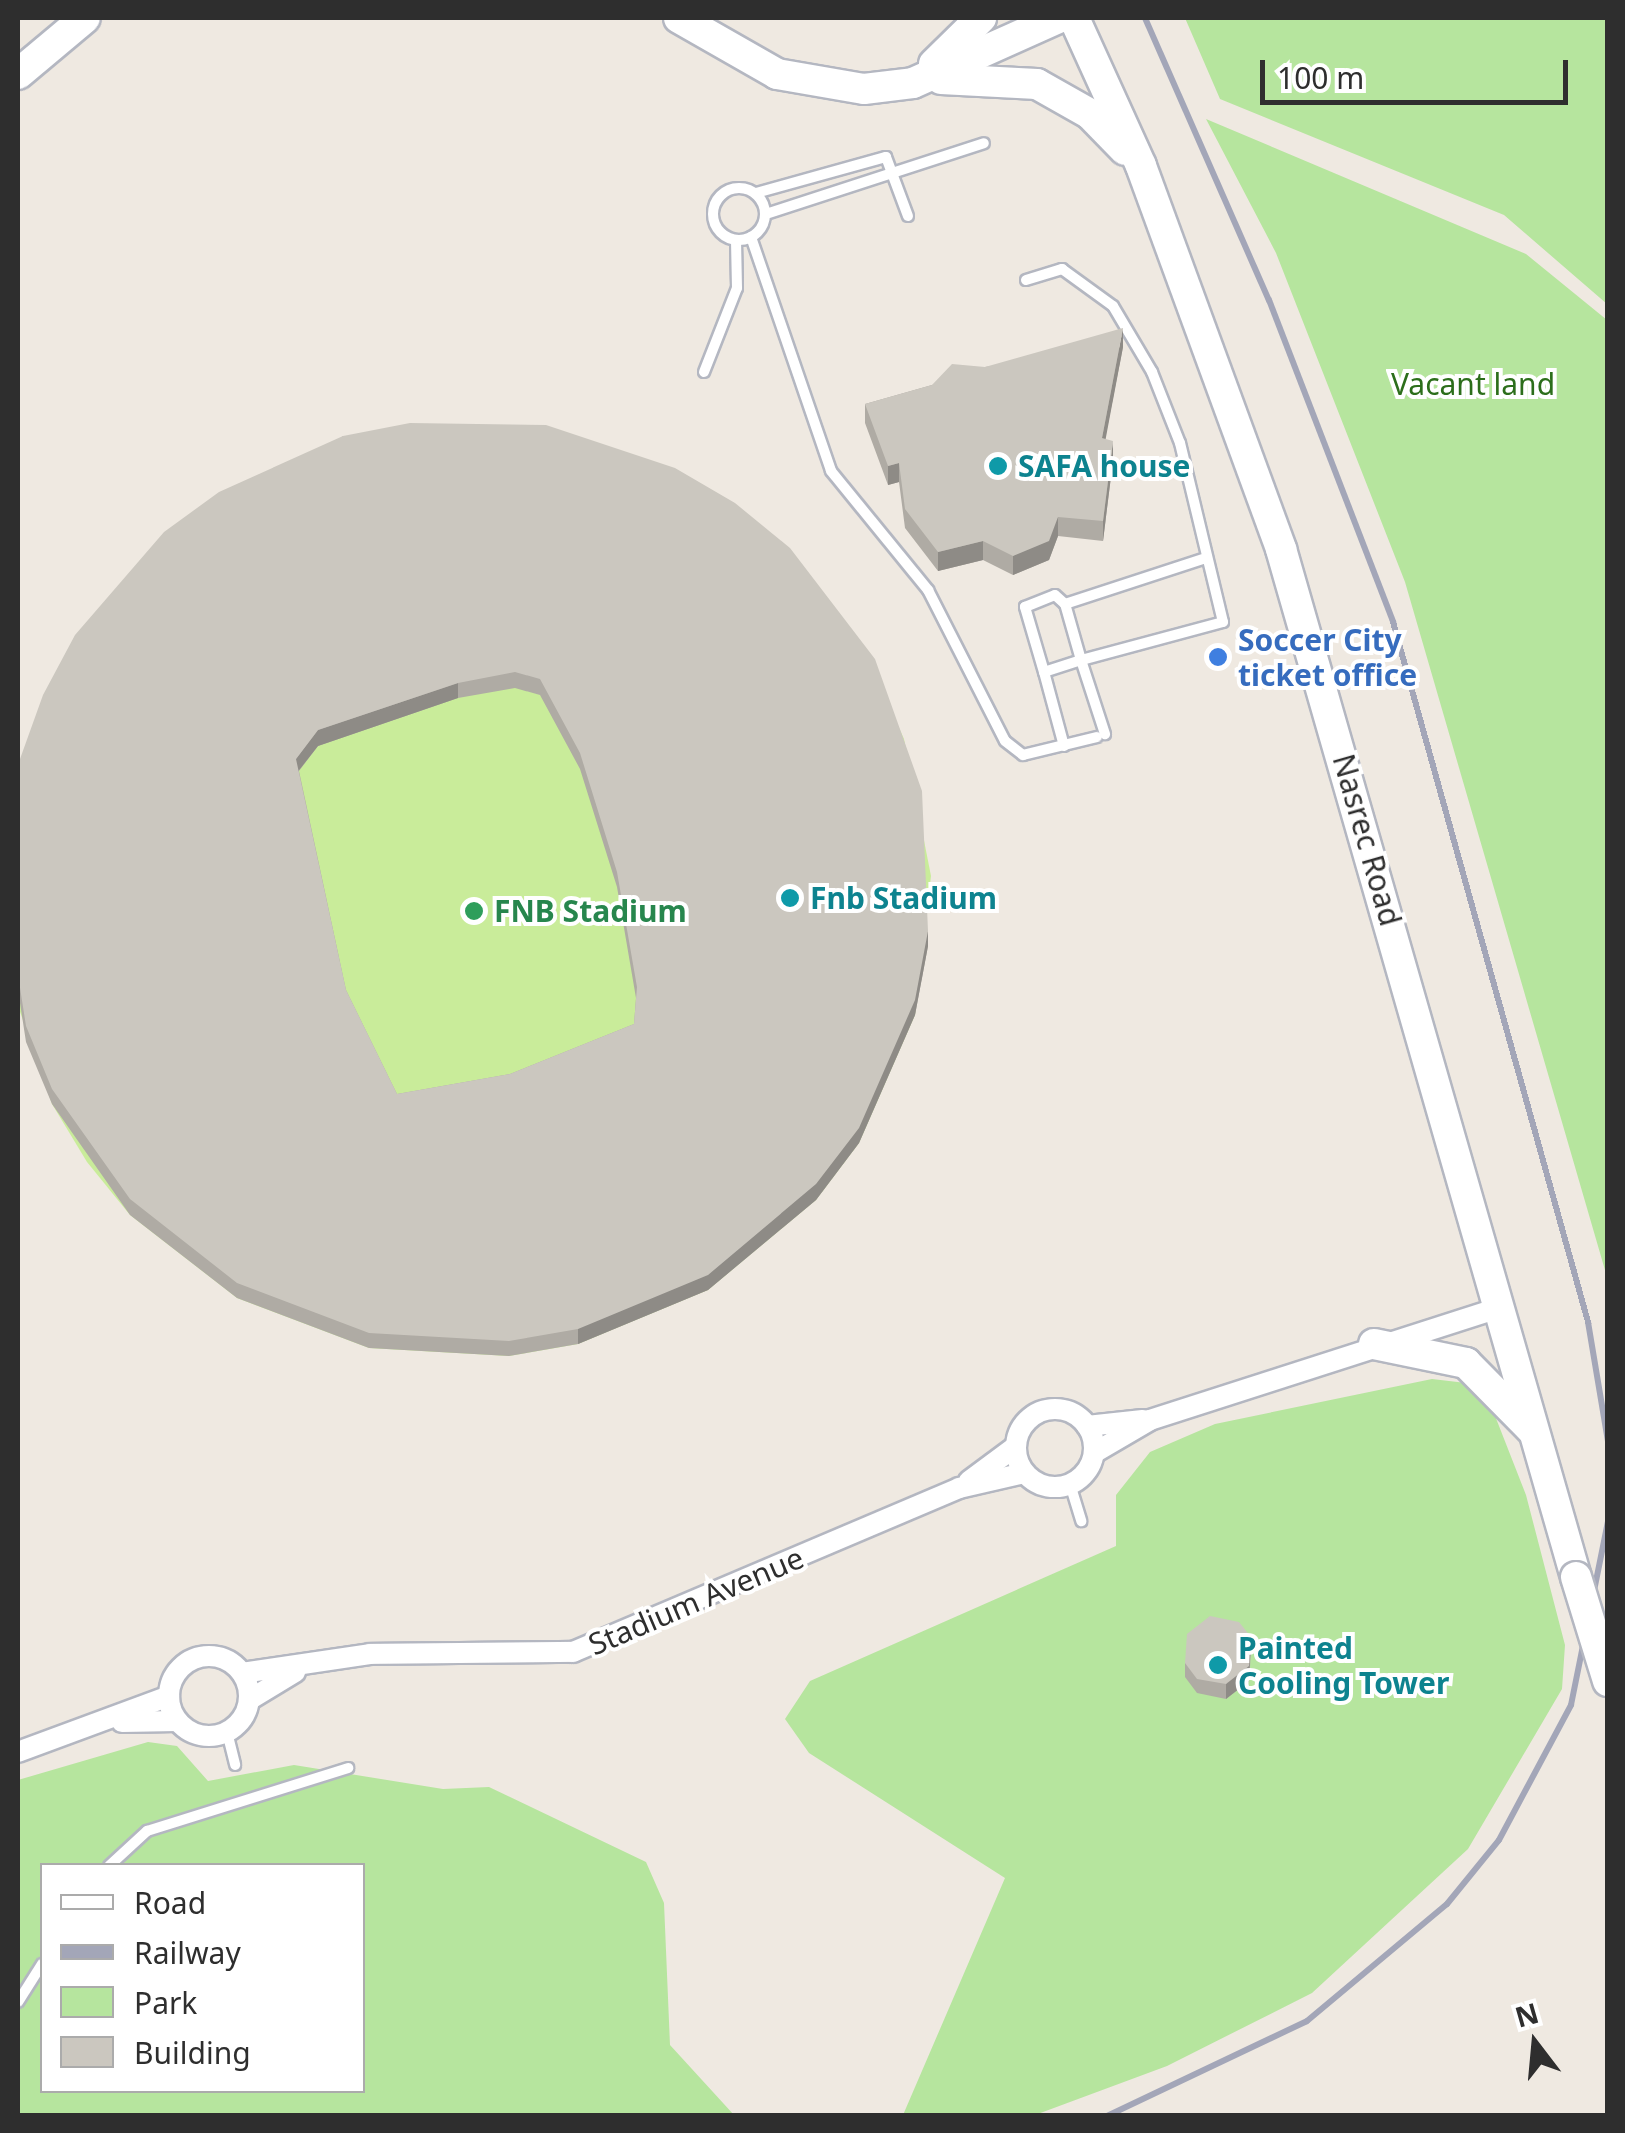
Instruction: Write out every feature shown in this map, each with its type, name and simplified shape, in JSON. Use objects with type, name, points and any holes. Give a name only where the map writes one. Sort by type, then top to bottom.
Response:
[{"type":"main road","points":[[18,74],[86,18]]},
{"type":"main road","points":[[679,18],[777,74],[828,88],[913,83],[975,74],[1037,84],[1090,114],[1141,166]]},
{"type":"main road","points":[[913,83],[981,18]]},
{"type":"main road","points":[[913,83],[1058,18]]},
{"type":"main road","name":"Nasrec Road","points":[[1074,18],[1141,166],[1281,550],[1608,1681]]},
{"type":"main road","points":[[1374,1344],[1466,1363],[1537,1435]]},
{"type":"street","points":[[1094,1453],[1088,1426],[1068,1411],[1043,1411],[1023,1424],[1015,1447],[1024,1472],[1045,1486],[1070,1484],[1094,1453],[1150,1420],[1374,1344],[1502,1307]]},
{"type":"street","points":[[1088,1426],[1150,1420]]},
{"type":"street","name":"Stadium Avenue","points":[[959,1488],[1015,1447]]},
{"type":"street","name":"Stadium Avenue","points":[[242,1673],[301,1668],[370,1654],[574,1652],[959,1488],[1024,1472]]},
{"type":"street","points":[[115,1722],[177,1720],[200,1735],[227,1732],[249,1700],[242,1673],[226,1660],[196,1658],[176,1673],[169,1696],[177,1720]]},
{"type":"street","name":"Stadium Avenue","points":[[249,1700],[301,1668]]},
{"type":"street","points":[[18,1752],[115,1722],[169,1696]]},
{"type":"lane","points":[[908,216],[894,170],[886,158],[756,193],[731,189],[714,206],[720,231],[736,240],[751,237],[766,214],[894,170],[984,144]]},
{"type":"lane","points":[[756,193],[766,214]]},
{"type":"lane","points":[[751,237],[841,488],[928,590],[1012,750],[1064,746],[1101,736],[1065,604],[1055,595],[1025,608],[1064,746]]},
{"type":"lane","points":[[704,372],[736,288],[736,240]]},
{"type":"lane","points":[[1026,280],[1062,269],[1112,306],[1180,444],[1203,558],[1223,622],[1044,672]]},
{"type":"lane","points":[[1065,604],[1203,558]]},
{"type":"lane","points":[[1070,1484],[1081,1520]]},
{"type":"lane","points":[[227,1732],[235,1765]]},
{"type":"lane","points":[[112,1863],[147,1832],[348,1768]]},
{"type":"lane","points":[[18,2002],[40,1967]]},
{"type":"green space","points":[[1185,18],[1607,18],[1607,304],[1504,215],[1220,99]]},
{"type":"green space","name":"Vacant land","points":[[1206,119],[1526,254],[1607,320],[1607,1277],[1405,582],[1276,253]]},
{"type":"green space","name":"FNB Stadium","points":[[75,650],[875,675],[904,739],[931,876],[915,1015],[859,1143],[816,1200],[708,1290],[578,1344],[509,1356],[369,1348],[237,1298],[130,1215],[87,1162],[52,1104],[18,1006],[18,787]]},
{"type":"green space","points":[[1432,1379],[1466,1383],[1490,1403],[1526,1495],[1565,1645],[1562,1689],[1468,1849],[1312,1993],[1167,2066],[1035,2115],[903,2115],[1005,1878],[809,1753],[785,1719],[810,1681],[1116,1546],[1116,1495],[1150,1452],[1215,1424]]},
{"type":"green space","points":[[148,1742],[177,1746],[208,1781],[294,1765],[443,1789],[489,1787],[646,1862],[664,1903],[670,2045],[734,2115],[18,2116],[18,1780]]},
{"type":"building","name":"SAFA house","points":[[1123,328],[1102,438],[1113,441],[1103,521],[1058,517],[1049,541],[1013,556],[983,541],[938,552],[905,509],[899,463],[888,466],[865,404],[932,385],[952,364],[985,367]]},
{"type":"building","name":"FNB Stadium","points":[[410,423],[546,425],[675,468],[735,503],[790,548],[875,659],[922,791],[928,931],[915,1000],[859,1128],[816,1184],[708,1275],[578,1329],[509,1341],[369,1333],[237,1283],[130,1199],[52,1089],[26,1026],[18,975],[20,759],[43,695],[75,635],[164,532],[219,492],[343,436]],"holes":[[[515,672],[540,679],[580,753],[617,872],[637,987],[634,1024],[510,1074],[397,1094],[346,990],[296,759],[318,730],[458,683]]]},
{"type":"building","name":"Painted Cooling Tower","points":[[1210,1616],[1239,1622],[1251,1637],[1249,1666],[1226,1684],[1197,1679],[1185,1663],[1187,1634]]},
{"type":"railway","points":[[1145,18],[1269,300],[1393,622],[1588,1322],[1608,1441]]},
{"type":"railway","points":[[1107,2116],[1307,2021],[1447,1904],[1499,1840],[1571,1705],[1608,1521]]},
{"type":"place","name":"SAFA house","points":[[998,466]]},
{"type":"place","name":"Soccer City ticket office","points":[[1218,657]]},
{"type":"place","name":"Fnb Stadium","points":[[790,898]]},
{"type":"place","name":"FNB Stadium","points":[[474,911]]},
{"type":"place","name":"Painted Cooling Tower","points":[[1218,1665]]}]
